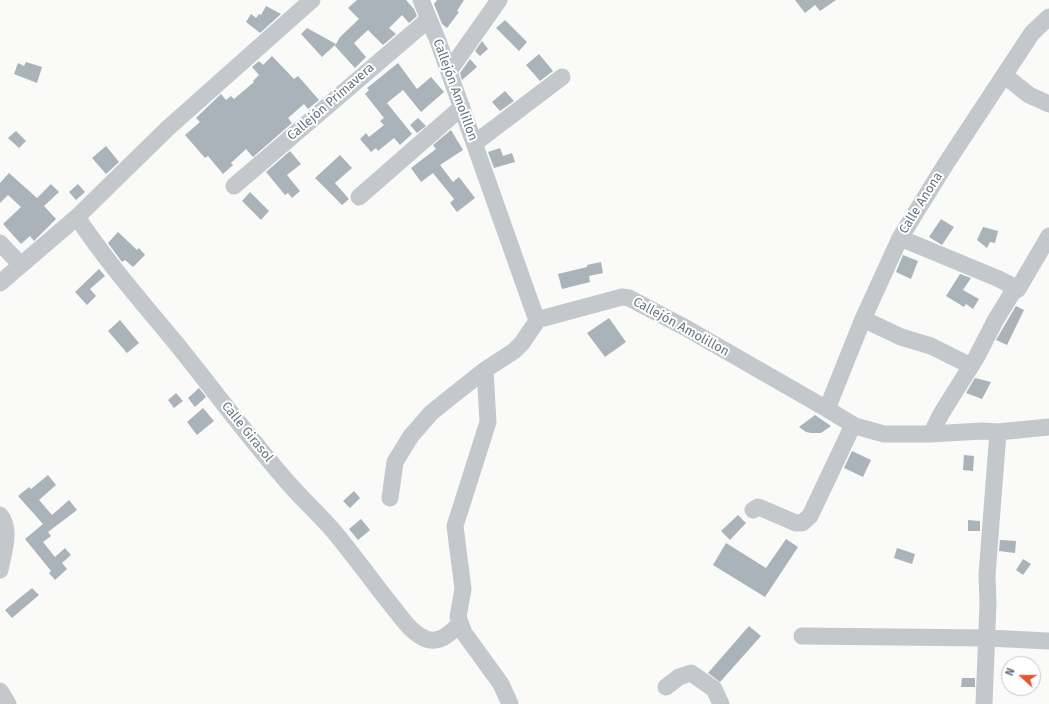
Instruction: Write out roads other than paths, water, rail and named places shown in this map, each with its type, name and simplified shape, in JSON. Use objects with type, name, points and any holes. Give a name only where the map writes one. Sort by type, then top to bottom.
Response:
[{"type":"street","points":[[0,283],[76,217],[168,128],[312,0]]},
{"type":"street","name":"Callejón Amolillon","points":[[421,0],[449,71],[535,315],[539,318],[622,298],[629,298],[686,328],[853,425],[884,434],[931,434],[982,431],[998,432],[1049,427]]},
{"type":"street","points":[[449,71],[500,0]]},
{"type":"street","name":"Calle Anona","points":[[827,409],[863,319],[900,238],[947,162],[1032,33],[1049,17]]},
{"type":"street","name":"Callejón Primavera","points":[[234,186],[429,19]]},
{"type":"street","points":[[1004,75],[1029,95],[1049,104]]},
{"type":"street","points":[[475,143],[562,77]]},
{"type":"street","points":[[359,197],[462,107]]},
{"type":"street","name":"Calle Girasol","points":[[76,217],[131,290],[176,343],[290,486],[336,534],[365,573],[411,629],[426,638],[435,640],[447,637],[460,624]]},
{"type":"street","points":[[931,434],[941,414],[971,366],[995,321],[1012,293],[1018,289],[1049,236]]},
{"type":"street","points":[[900,238],[999,279],[1018,289]]},
{"type":"street","points":[[0,243],[21,265]]},
{"type":"street","points":[[390,498],[395,462],[411,436],[431,413],[484,370],[514,351],[522,343],[539,318]]},
{"type":"street","points":[[863,319],[901,337],[931,346],[971,366]]},
{"type":"street","points":[[484,370],[488,422],[455,526],[463,589],[458,616],[464,634],[501,684],[510,704]]},
{"type":"street","points":[[753,510],[758,507],[796,523],[802,523],[810,516],[853,425]]},
{"type":"street","points":[[984,704],[988,603],[987,575],[998,432]]},
{"type":"street","points":[[0,515],[3,519],[7,534],[0,570]]},
{"type":"street","points":[[802,636],[987,638],[1049,641]]},
{"type":"street","points":[[666,687],[679,677],[691,673],[714,689],[721,704]]},
{"type":"street","points":[[0,691],[8,704]]}]
